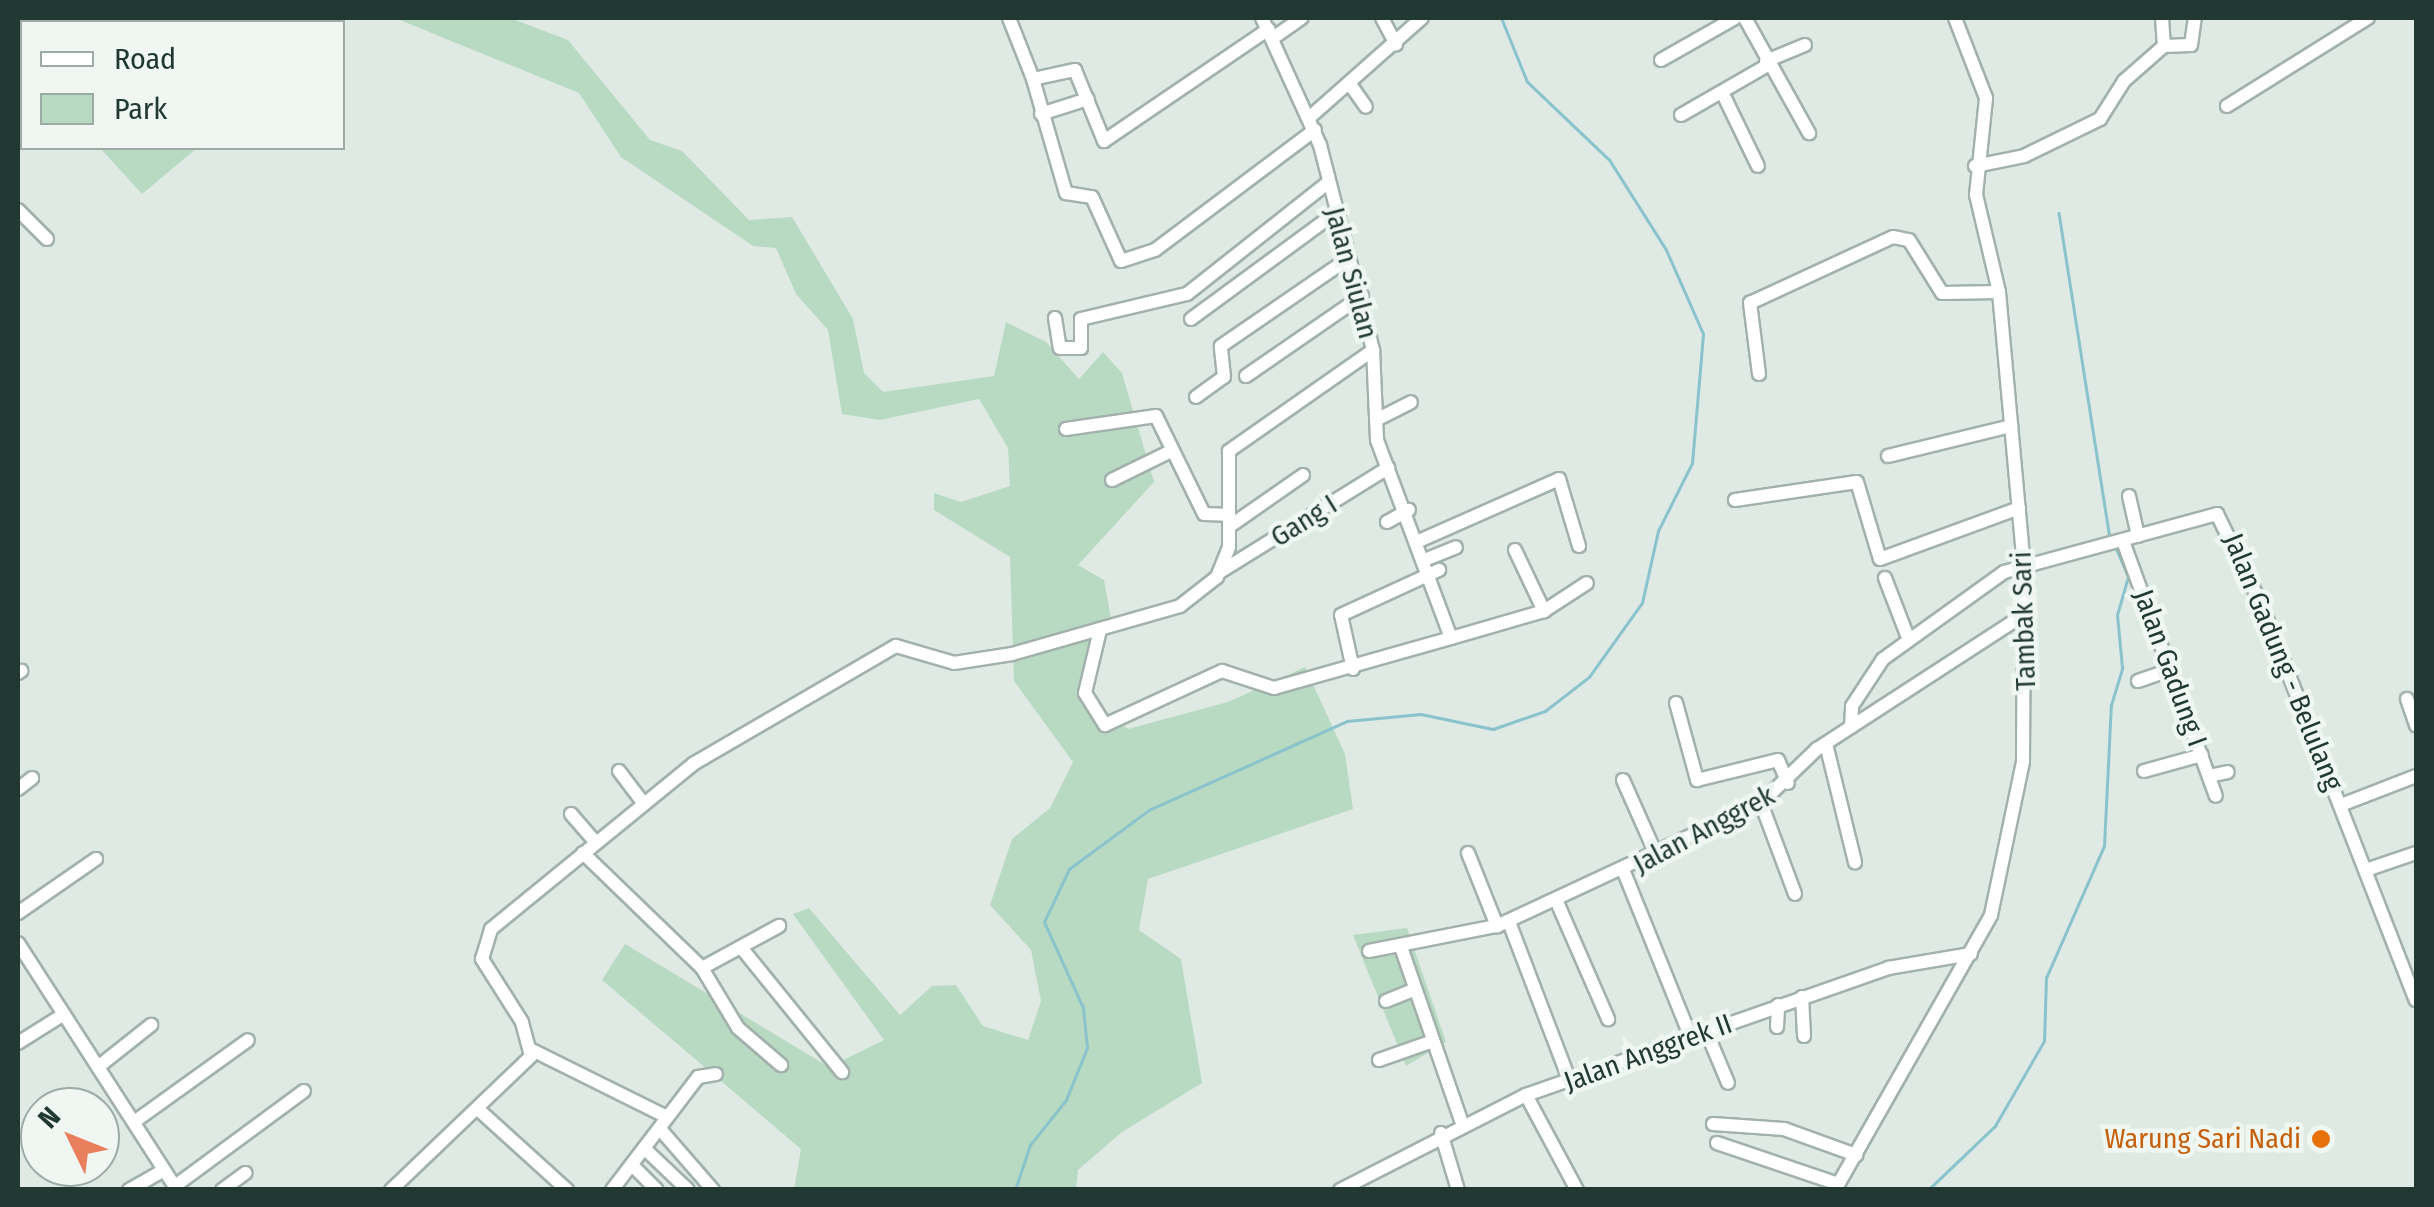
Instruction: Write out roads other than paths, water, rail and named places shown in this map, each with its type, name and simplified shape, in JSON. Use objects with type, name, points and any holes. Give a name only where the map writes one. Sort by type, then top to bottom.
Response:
[{"type":"street","points":[[1009,18],[1033,79],[1066,193],[1092,197],[1124,261],[1155,250],[1312,123],[1422,18]]},
{"type":"street","points":[[1033,79],[1072,68],[1106,141],[1268,28],[1302,18]]},
{"type":"street","points":[[1382,18],[1396,44]]},
{"type":"street","points":[[1662,60],[1735,18]]},
{"type":"street","points":[[1745,18],[1809,133]]},
{"type":"street","name":"Tambak Sari","points":[[1836,1186],[1971,954],[2013,830],[2026,727],[2024,567],[2012,426],[1999,292],[1974,166],[1986,98],[1955,18]]},
{"type":"street","points":[[2162,18],[2170,46]]},
{"type":"street","points":[[1974,166],[2024,156],[2100,118],[2124,80],[2170,46],[2193,42],[2195,18]]},
{"type":"street","points":[[2227,106],[2368,18]]},
{"type":"street","name":"Jalan Siulan","points":[[1219,573],[1230,520],[1234,444],[1373,350],[1362,296],[1334,214],[1312,123],[1268,28]]},
{"type":"street","points":[[1680,115],[1767,63],[1805,46]]},
{"type":"street","points":[[1352,87],[1366,107]]},
{"type":"street","points":[[1722,92],[1758,166]]},
{"type":"street","points":[[1041,114],[1088,99]]},
{"type":"street","points":[[1055,318],[1060,348],[1081,348],[1081,319],[1187,294],[1329,182]]},
{"type":"street","points":[[18,210],[47,239]]},
{"type":"street","points":[[1191,319],[1334,214]]},
{"type":"street","points":[[1760,374],[1750,303],[1893,237],[1909,240],[1942,293],[1999,292]]},
{"type":"street","points":[[1196,397],[1224,377],[1224,344],[1349,258]]},
{"type":"street","points":[[1246,376],[1362,296]]},
{"type":"street","points":[[1373,350],[1376,420],[1388,468],[1432,567],[1451,638]]},
{"type":"street","points":[[1376,420],[1411,402]]},
{"type":"street","points":[[1066,429],[1154,415],[1167,453],[1207,517],[1230,520],[1303,475]]},
{"type":"street","points":[[1888,456],[2012,426]]},
{"type":"street","points":[[1112,480],[1167,453]]},
{"type":"street","name":"Gang I","points":[[1219,573],[1388,468]]},
{"type":"street","points":[[1420,540],[1559,478],[1579,546]]},
{"type":"street","points":[[1735,500],[1857,482],[1880,559],[2019,508]]},
{"type":"street","points":[[2128,496],[2138,536]]},
{"type":"street","points":[[1387,522],[1409,510]]},
{"type":"street","name":"Jalan Gadung - Belulang","points":[[1851,727],[1863,686],[1908,634],[2024,567],[2208,514],[2228,523],[2416,1000]]},
{"type":"street","name":"Jalan Gadung I","points":[[2117,543],[2170,670],[2216,796]]},
{"type":"street","points":[[1352,668],[1340,615],[1432,567],[1456,547]]},
{"type":"street","points":[[1515,550],[1544,611]]},
{"type":"street","points":[[713,1190],[663,1123],[532,1050],[482,950],[520,898],[714,749],[884,651],[905,645],[954,662],[1012,654],[1180,606],[1219,573]]},
{"type":"street","points":[[1885,578],[1908,634]]},
{"type":"street","points":[[1100,630],[1085,699],[1105,725],[1222,672],[1274,688],[1544,611],[1587,583]]},
{"type":"street","name":"Jalan Anggrek","points":[[1692,1038],[1624,872],[1761,804],[1826,744],[2024,614]]},
{"type":"street","points":[[2138,682],[2170,670]]},
{"type":"street","points":[[2407,699],[2416,725]]},
{"type":"street","points":[[1676,703],[1697,780],[1778,760],[1788,783]]},
{"type":"street","points":[[1826,744],[1855,862]]},
{"type":"street","points":[[2144,771],[2202,755]]},
{"type":"street","points":[[619,771],[644,804]]},
{"type":"street","points":[[2209,776],[2228,772]]},
{"type":"street","points":[[2341,805],[2416,776]]},
{"type":"street","points":[[18,789],[32,778]]},
{"type":"street","points":[[1623,780],[1656,854]]},
{"type":"street","points":[[1761,804],[1795,894]]},
{"type":"street","points":[[571,814],[596,842]]},
{"type":"street","points":[[2366,870],[2416,852]]},
{"type":"street","points":[[583,853],[702,968],[738,1028],[780,1064]]},
{"type":"street","points":[[1468,853],[1503,924],[1570,1082]]},
{"type":"street","points":[[18,913],[96,859]]},
{"type":"street","points":[[1368,951],[1503,924],[1624,872]]},
{"type":"street","points":[[1557,902],[1608,1019]]},
{"type":"street","points":[[702,968],[744,951],[779,926]]},
{"type":"street","points":[[18,943],[176,1188],[304,1091]]},
{"type":"street","points":[[1401,947],[1461,1120]]},
{"type":"street","points":[[744,951],[842,1072]]},
{"type":"street","name":"Jalan Anggrek II","points":[[1340,1190],[1461,1120],[1526,1095],[1802,997],[1971,954]]},
{"type":"street","points":[[1386,1001],[1413,990]]},
{"type":"street","points":[[1802,997],[1804,1036]]},
{"type":"street","points":[[1777,1027],[1778,1006]]},
{"type":"street","points":[[18,1043],[64,1014]]},
{"type":"street","points":[[98,1067],[151,1025]]},
{"type":"street","points":[[1707,1033],[1728,1082]]},
{"type":"street","points":[[134,1122],[248,1040]]},
{"type":"street","points":[[1379,1060],[1433,1040]]},
{"type":"street","points":[[391,1190],[480,1111],[532,1050]]},
{"type":"street","points":[[618,1187],[698,1077],[716,1074]]},
{"type":"street","points":[[1526,1095],[1577,1190]]},
{"type":"street","points":[[480,1111],[567,1190]]},
{"type":"street","points":[[1714,1124],[1784,1128],[1856,1154]]},
{"type":"street","points":[[1441,1133],[1458,1190]]},
{"type":"street","points":[[1716,1144],[1836,1186]]},
{"type":"street","points":[[645,1149],[688,1190]]},
{"type":"street","points":[[632,1165],[656,1190]]},
{"type":"street","points":[[129,1190],[164,1170]]},
{"type":"street","points":[[222,1190],[244,1173]]},
{"type":"waterway","points":[[1015,1190],[1030,1145],[1066,1100],[1087,1048],[1083,1008],[1044,922],[1069,869],[1149,810],[1347,721],[1421,714],[1493,729],[1545,711],[1589,677],[1642,603],[1658,531],[1692,463],[1703,334],[1666,250],[1609,160],[1527,82],[1501,18]]},
{"type":"waterway","points":[[2059,213],[2110,537]]},
{"type":"waterway","points":[[1928,1190],[1995,1126],[2044,1041],[2046,978],[2104,846],[2111,705],[2122,668],[2117,615],[2128,577],[2116,549]]},
{"type":"place","name":"Warung Sari Nadi","points":[[2321,1139]]}]
